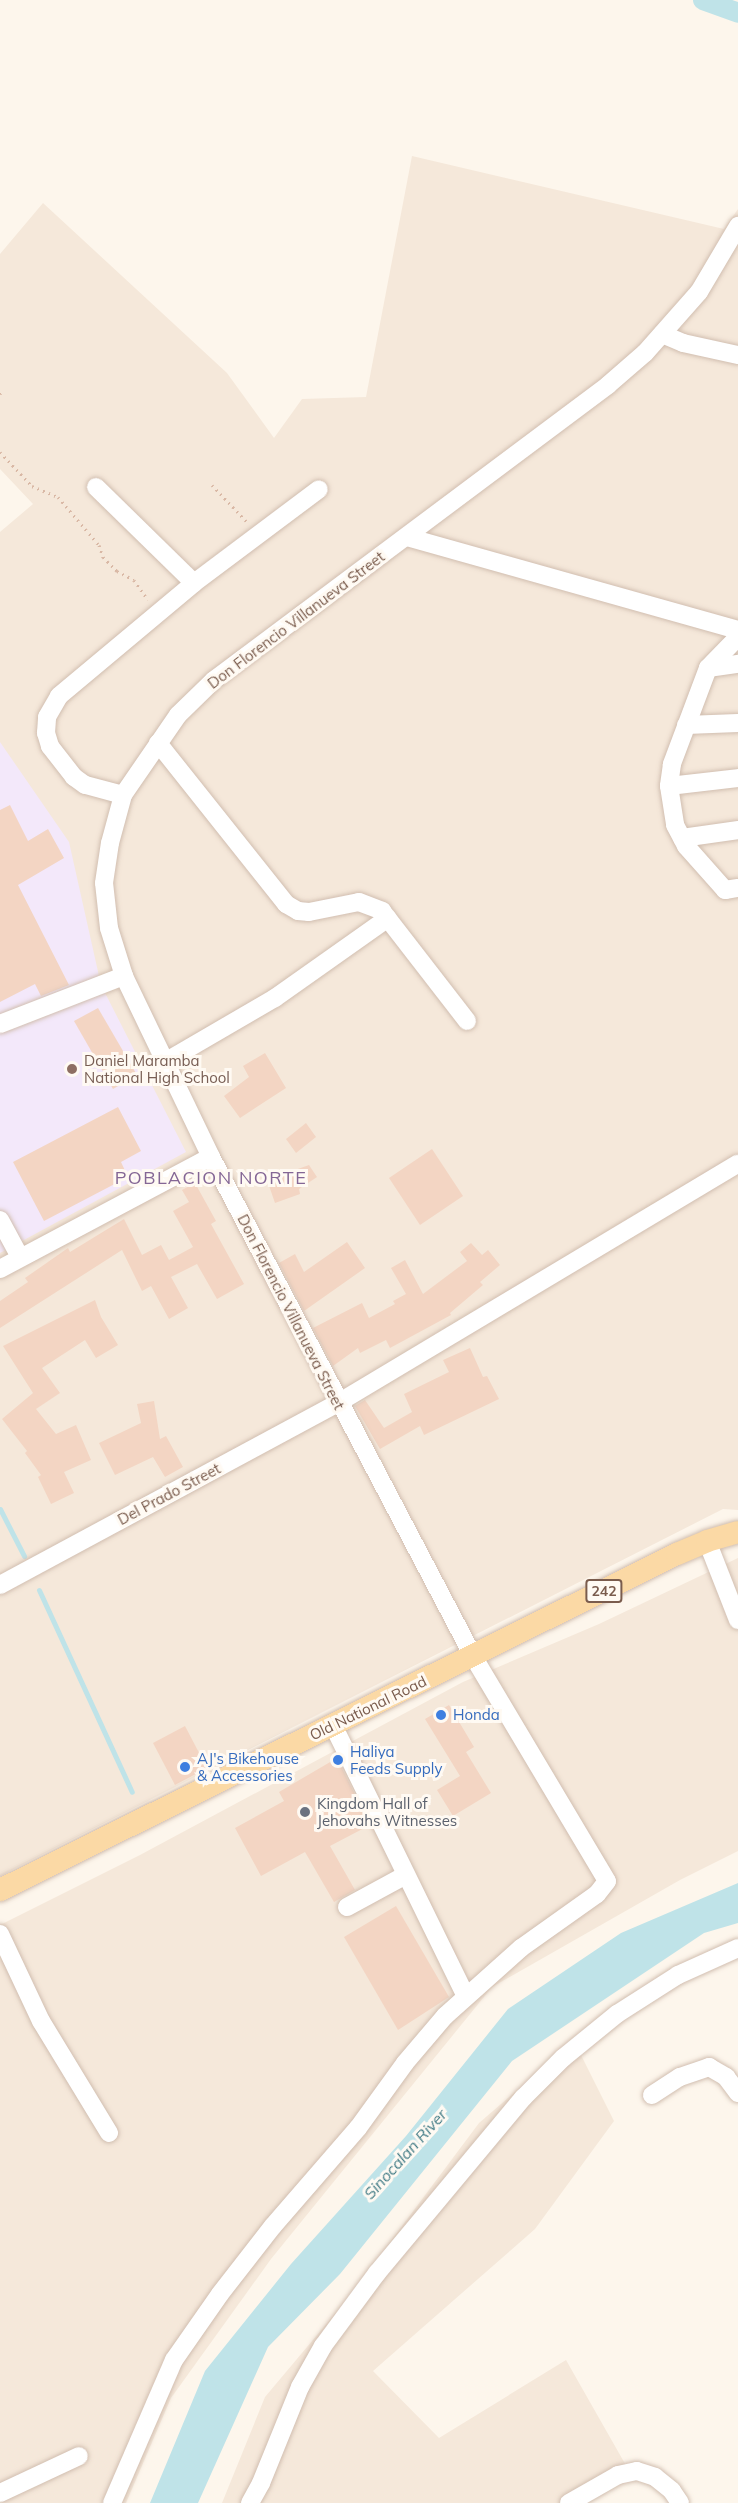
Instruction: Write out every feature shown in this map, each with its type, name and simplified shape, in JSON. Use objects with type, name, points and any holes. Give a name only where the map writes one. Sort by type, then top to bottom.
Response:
[{"type":"main road","name":"Old National Road","points":[[0,1890],[707,1541],[738,1532]]},
{"type":"street","name":"Don Florencio Villanueva Street","points":[[466,1996],[521,1948],[597,1894],[607,1881],[472,1656],[338,1403],[211,1157],[165,1062],[124,976],[109,928],[104,883],[110,843],[123,795],[178,715],[214,680],[608,385],[662,334],[699,292],[738,226]]},
{"type":"street","points":[[662,334],[683,343],[738,355]]},
{"type":"street","points":[[96,487],[194,583]]},
{"type":"street","points":[[123,795],[85,785],[74,777],[50,746],[46,734],[47,717],[59,696],[194,583],[318,489]]},
{"type":"street","points":[[407,537],[738,630]]},
{"type":"street","points":[[738,637],[708,668],[672,764],[669,786],[675,825],[682,837],[724,890],[738,888]]},
{"type":"street","points":[[708,668],[738,664]]},
{"type":"street","points":[[686,725],[738,723]]},
{"type":"street","points":[[158,743],[286,904],[298,911],[309,912],[359,902],[382,910],[467,1021]]},
{"type":"street","points":[[669,786],[738,778]]},
{"type":"street","points":[[682,837],[738,830]]},
{"type":"street","points":[[165,1062],[274,998],[388,918]]},
{"type":"street","points":[[0,1024],[124,976]]},
{"type":"street","points":[[0,1269],[211,1157]]},
{"type":"street","name":"Del Prado Street","points":[[0,1585],[338,1403],[738,1164]]},
{"type":"street","points":[[0,1220],[20,1257]]},
{"type":"street","points":[[707,1541],[738,1620]]},
{"type":"street","points":[[111,2503],[144,2423],[174,2360],[189,2336],[273,2226],[358,2128],[405,2064],[445,2016],[466,1996],[333,1725]]},
{"type":"street","points":[[347,1907],[406,1875]]},
{"type":"street","points":[[0,1934],[41,2021],[109,2133]]},
{"type":"street","points":[[250,2503],[261,2483],[300,2387],[323,2346],[377,2272],[523,2098],[563,2058],[617,2014],[678,1975],[738,1948]]},
{"type":"street","points":[[652,2095],[680,2077],[709,2067],[726,2077],[738,2093]]},
{"type":"street","points":[[0,2493],[79,2456]]},
{"type":"street","points":[[569,2503],[618,2475],[637,2471],[655,2477],[672,2491],[680,2503]]},
{"type":"path","points":[[0,452],[33,486],[58,497],[99,545],[103,557],[117,571],[134,580],[158,614]]},
{"type":"path","points":[[212,486],[259,535]]},
{"type":"shaded area","points":[[412,156],[724,229],[738,209],[738,1510],[723,1509],[0,1876],[0,532],[33,504],[0,469],[0,254],[43,203],[227,373],[274,438],[302,399],[366,397]]},
{"type":"shaded area","name":"Daniel Maramba National High School","points":[[0,742],[69,842],[101,985],[186,1152],[0,1253]]},
{"type":"shaded area","points":[[738,1558],[738,1851],[680,1880],[492,1987],[271,2259],[171,2398],[126,2503],[0,2503],[0,1925],[140,1855],[463,1682],[599,1624]]},
{"type":"shaded area","points":[[574,2041],[614,2121],[535,2229],[373,2371],[439,2438],[566,2360],[632,2476],[584,2503],[222,2503],[265,2397],[349,2297],[479,2123]]},
{"type":"water","name":"Sinocalan River","points":[[738,1883],[738,1923],[704,1933],[512,2061],[340,2274],[268,2347],[198,2503],[150,2503],[205,2371],[291,2264],[406,2136],[508,2009],[621,1933]]},
{"type":"building","points":[[10,805],[28,841],[48,829],[64,858],[18,885],[69,985],[41,996],[35,984],[0,1002],[0,810]]},
{"type":"building","points":[[98,1008],[137,1075],[113,1089],[74,1021]]},
{"type":"building","points":[[265,1053],[286,1088],[240,1118],[224,1096],[249,1077],[243,1066]]},
{"type":"building","points":[[118,1107],[141,1151],[121,1162],[128,1177],[44,1221],[13,1162]]},
{"type":"building","points":[[306,1123],[316,1137],[296,1153],[286,1139]]},
{"type":"building","points":[[432,1149],[463,1196],[420,1225],[389,1178]]},
{"type":"building","points":[[309,1165],[317,1177],[299,1189],[300,1194],[275,1203],[267,1180]]},
{"type":"building","points":[[195,1183],[216,1221],[211,1224],[244,1284],[217,1299],[197,1264],[171,1277],[188,1308],[169,1319],[151,1286],[142,1291],[122,1250],[0,1328],[0,1301],[28,1282],[25,1278],[68,1248],[70,1252],[124,1219],[142,1255],[161,1245],[169,1260],[193,1247],[173,1211],[189,1202],[182,1190]]},
{"type":"building","points":[[347,1242],[365,1268],[304,1311],[279,1263],[295,1254],[304,1272]]},
{"type":"building","points":[[471,1243],[482,1255],[488,1250],[500,1265],[480,1282],[483,1285],[450,1313],[451,1315],[390,1348],[386,1340],[360,1353],[358,1348],[333,1366],[313,1328],[362,1303],[369,1318],[395,1304],[393,1301],[406,1294],[391,1268],[405,1260],[423,1294],[467,1261],[460,1252]]},
{"type":"building","points":[[95,1300],[101,1317],[118,1345],[96,1358],[85,1340],[42,1368],[60,1393],[36,1409],[56,1434],[76,1425],[91,1460],[64,1472],[74,1493],[51,1504],[38,1477],[41,1475],[25,1453],[27,1451],[2,1419],[33,1393],[3,1346]]},
{"type":"building","points":[[470,1348],[483,1377],[487,1376],[499,1399],[424,1435],[420,1426],[380,1449],[355,1406],[365,1400],[384,1428],[412,1412],[404,1394],[449,1372],[443,1360]]},
{"type":"building","points":[[154,1401],[160,1439],[166,1436],[183,1467],[165,1477],[153,1457],[115,1475],[99,1443],[141,1423],[137,1404]]},
{"type":"building","points":[[449,1705],[474,1747],[466,1752],[491,1793],[453,1816],[437,1790],[460,1776],[425,1719]]},
{"type":"building","points":[[185,1726],[207,1768],[175,1785],[153,1743]]},
{"type":"building","points":[[337,1758],[370,1825],[330,1846],[355,1890],[334,1902],[305,1852],[261,1876],[235,1828],[284,1801],[279,1792]]},
{"type":"building","points":[[396,1906],[449,1997],[398,2030],[344,1937]]},
{"type":"waterway","points":[[703,0],[738,13]]},
{"type":"waterway","points":[[0,1509],[24,1556]]},
{"type":"waterway","points":[[39,1590],[132,1792]]},
{"type":"place","name":"Daniel Maramba National High School","points":[[72,1069]]},
{"type":"place","name":"Honda","points":[[441,1715]]},
{"type":"place","name":"Haliya Feeds Supply","points":[[338,1760]]},
{"type":"place","name":"AJ's Bikehouse & Accessories","points":[[185,1767]]},
{"type":"place","name":"Kingdom Hall of Jehovahs Witnesses","points":[[305,1812]]},
{"type":"district","name":"POBLACION NORTE","points":[[211,1178]]}]
